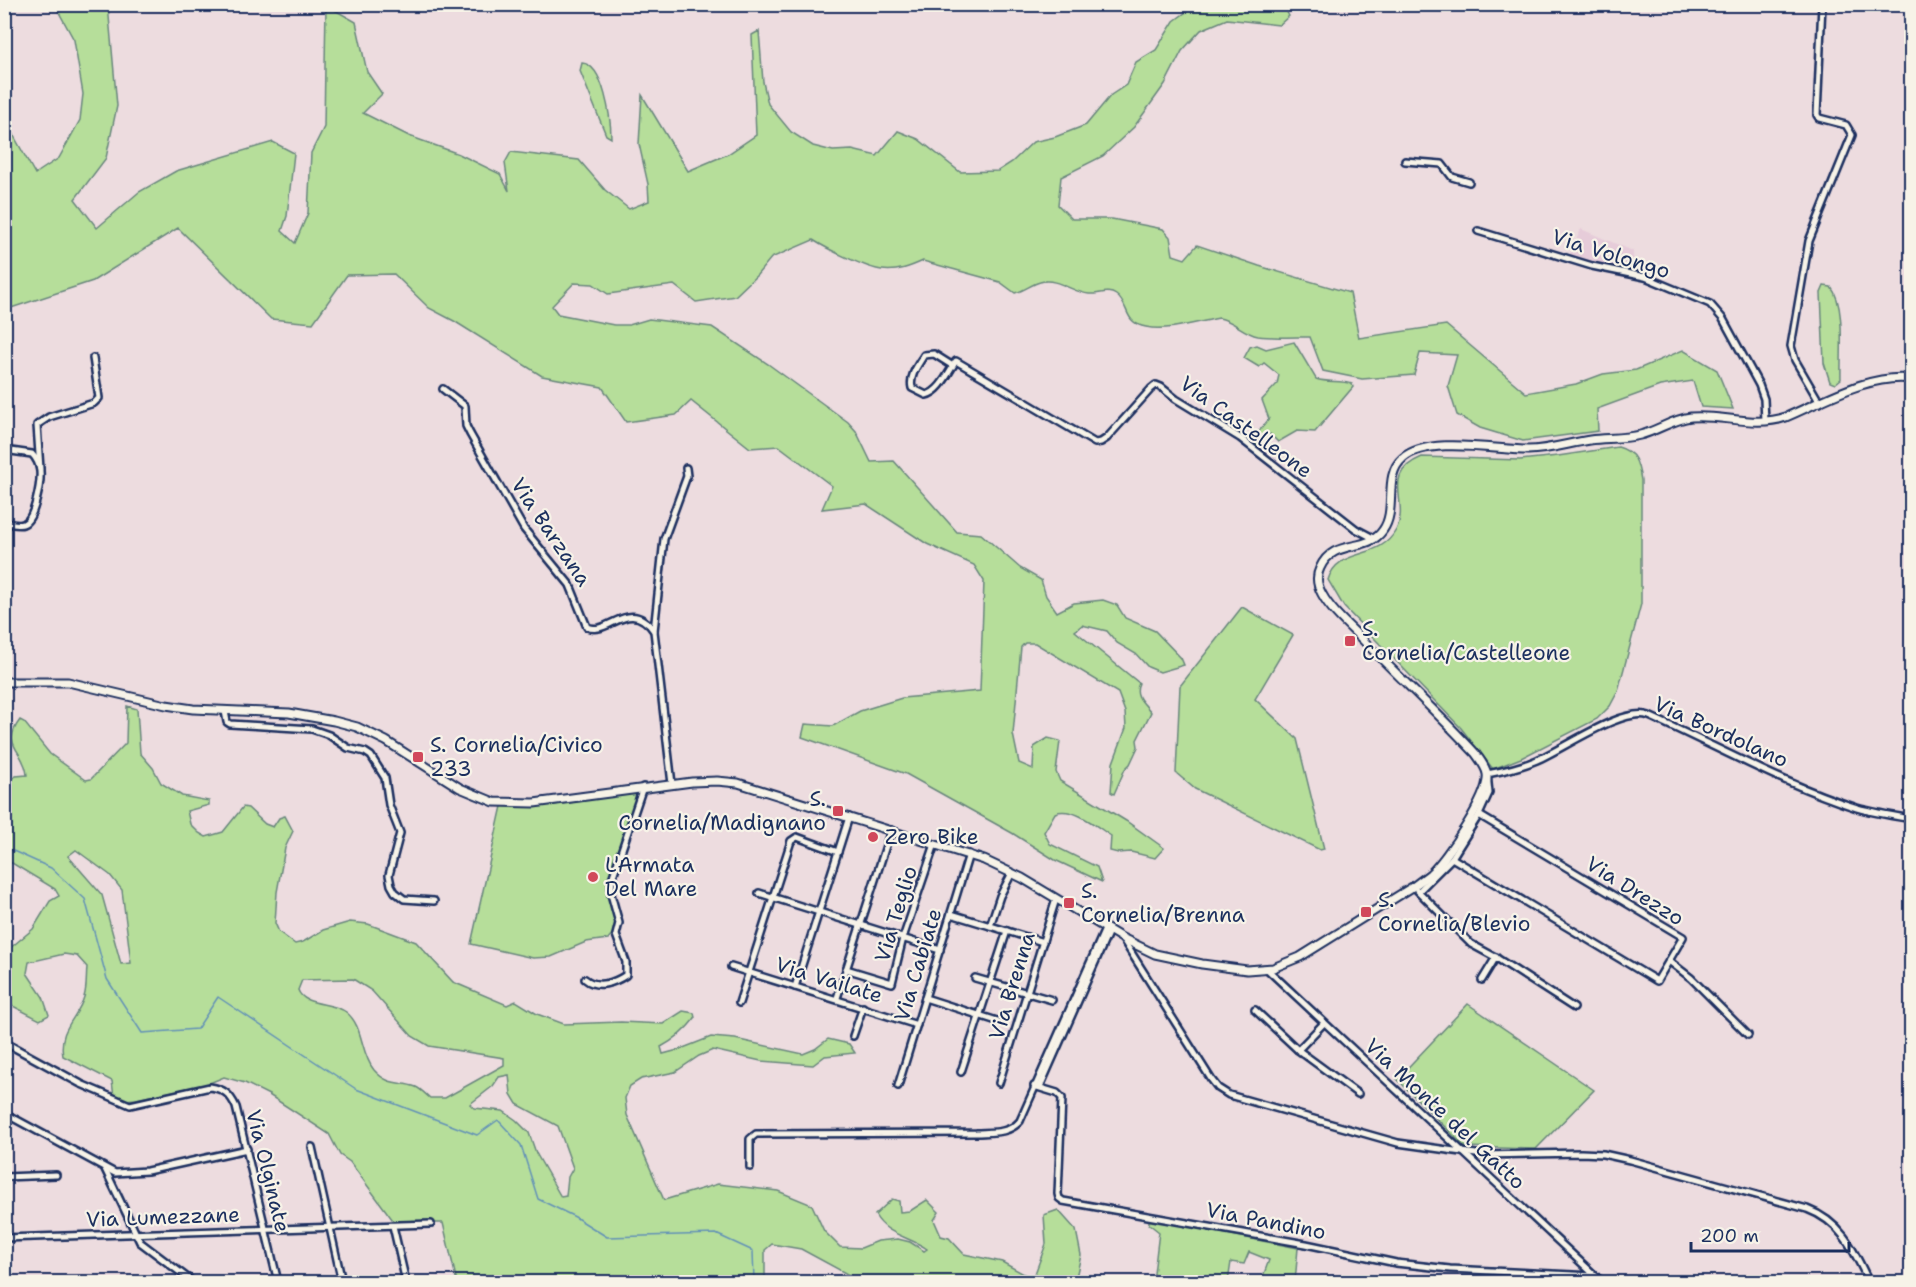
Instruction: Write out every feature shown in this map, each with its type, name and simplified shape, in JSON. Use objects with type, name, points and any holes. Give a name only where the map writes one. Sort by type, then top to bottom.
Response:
[{"type":"street","points":[[1820,403],[1795,360],[1791,346],[1809,241],[1816,218],[1852,136],[1851,130],[1846,125],[1819,118],[1817,115],[1822,4]]},
{"type":"street","points":[[1405,161],[1442,164],[1452,177],[1469,182]]},
{"type":"street","name":"Via Volongo","points":[[1478,231],[1592,266],[1645,277],[1710,304],[1723,319],[1759,385],[1764,399],[1765,421]]},
{"type":"street","name":"Via Castelleone","points":[[953,366],[934,354],[924,355],[913,375],[912,388],[926,395],[932,394],[937,389],[953,366],[956,361],[1095,443],[1107,438],[1151,389],[1158,385],[1240,438],[1356,530],[1375,539]]},
{"type":"street","points":[[4,523],[22,525],[30,518],[37,494],[40,469],[37,425],[46,419],[94,403],[99,398],[93,358]]},
{"type":"street","points":[[4,682],[68,682],[193,709],[289,713],[316,717],[357,728],[400,748],[460,788],[494,802],[534,802],[672,783],[709,781],[738,783],[969,854],[1012,873],[1107,930],[1155,954],[1202,964],[1247,970],[1267,969],[1284,964],[1307,952],[1417,889],[1452,858],[1479,815],[1489,793],[1487,774],[1476,754],[1375,654],[1321,592],[1318,583],[1318,572],[1330,554],[1340,549],[1365,544],[1375,539],[1383,531],[1389,519],[1395,469],[1404,457],[1416,451],[1466,445],[1525,450],[1541,449],[1587,440],[1639,435],[1674,421],[1696,417],[1765,421],[1781,419],[1880,379],[1911,379]]},
{"type":"street","name":"Via Barzana","points":[[443,389],[465,406],[470,434],[529,537],[570,585],[577,598],[585,625],[595,629],[626,617],[634,617],[644,621],[654,632]]},
{"type":"street","points":[[4,450],[32,454],[40,469]]},
{"type":"street","points":[[672,783],[654,632],[664,539],[687,478],[686,468]]},
{"type":"street","points":[[225,711],[227,722],[230,724],[312,729],[329,735],[348,748],[365,752],[371,756],[386,778],[389,805],[400,833],[389,875],[391,885],[399,897],[404,899],[434,901]]},
{"type":"street","name":"Via Bordolano","points":[[1487,774],[1535,760],[1610,723],[1633,714],[1642,714],[1827,797],[1860,808],[1911,819]]},
{"type":"street","points":[[1417,889],[1448,854],[1479,802],[1485,788],[1487,774]]},
{"type":"street","points":[[585,979],[590,984],[605,985],[626,975],[626,962],[616,935],[619,923],[611,894],[612,879],[643,787]]},
{"type":"street","name":"Via Drezzo","points":[[1452,858],[1657,981],[1683,937],[1479,815]]},
{"type":"street","points":[[795,987],[849,817]]},
{"type":"street","points":[[837,998],[891,830]]},
{"type":"street","points":[[739,1004],[790,841],[794,837],[838,852]]},
{"type":"street","name":"Via Teglio","points":[[846,969],[892,983],[903,938],[935,844]]},
{"type":"street","name":"Via Cabiate","points":[[898,1086],[969,854]]},
{"type":"street","points":[[990,926],[1000,896],[1012,873]]},
{"type":"street","points":[[1417,889],[1466,940],[1480,950],[1497,957],[1574,1008]]},
{"type":"street","points":[[759,893],[940,950]]},
{"type":"street","name":"Via Brenna","points":[[999,1083],[1056,899]]},
{"type":"street","points":[[951,914],[1043,942]]},
{"type":"street","points":[[750,1167],[750,1139],[756,1134],[976,1133],[1007,1130],[1014,1127],[1020,1121],[1037,1087],[1107,930]]},
{"type":"street","points":[[961,1072],[1007,931]]},
{"type":"street","points":[[1122,938],[1211,1079],[1223,1092],[1398,1143],[1494,1156],[1603,1154],[1640,1162],[1807,1209],[1827,1218],[1840,1231],[1852,1247],[1869,1282]]},
{"type":"street","points":[[1482,980],[1497,957]]},
{"type":"street","points":[[1669,961],[1701,987],[1748,1035]]},
{"type":"street","name":"Via Vailate","points":[[731,967],[837,998],[917,1025]]},
{"type":"street","name":"Via Monte del Gatto","points":[[1267,969],[1602,1282]]},
{"type":"street","points":[[975,978],[1052,1000]]},
{"type":"street","points":[[926,998],[997,1021]]},
{"type":"street","points":[[853,1036],[863,1007]]},
{"type":"street","points":[[1255,1010],[1298,1050],[1358,1094]]},
{"type":"street","points":[[1298,1050],[1324,1023]]},
{"type":"street","name":"Via Olginate","points":[[4,1042],[81,1084],[130,1105],[210,1087],[222,1089],[232,1098],[236,1107],[278,1282]]},
{"type":"street","name":"Via Pandino","points":[[1037,1087],[1057,1093],[1062,1098],[1058,1194],[1063,1201],[1306,1244],[1396,1263],[1450,1269],[1594,1276]]},
{"type":"street","points":[[4,1113],[115,1173],[147,1171],[247,1149]]},
{"type":"street","points":[[312,1147],[342,1282]]},
{"type":"street","points":[[104,1168],[142,1244],[193,1282]]},
{"type":"street","points":[[4,1177],[56,1175]]},
{"type":"street","name":"Via Lumezzane","points":[[4,1238],[431,1224]]},
{"type":"street","points":[[393,1226],[406,1282]]},
{"type":"shaded area","points":[[1581,229],[1633,251],[1634,272],[1612,269],[1569,256]]},
{"type":"green space","points":[[55,5],[108,5],[117,106],[106,158],[75,199],[97,228],[139,192],[176,171],[273,142],[294,153],[287,216],[282,231],[295,243],[308,213],[311,153],[324,127],[326,5],[356,22],[367,72],[382,94],[363,113],[409,136],[459,154],[500,174],[509,191],[505,163],[511,152],[579,160],[605,190],[629,209],[649,201],[648,184],[639,144],[642,95],[688,171],[728,154],[756,135],[752,35],[759,31],[763,82],[768,104],[791,132],[813,146],[833,151],[852,150],[877,156],[898,131],[918,139],[960,172],[998,171],[1012,162],[1033,142],[1055,137],[1086,125],[1111,95],[1126,85],[1136,62],[1156,50],[1174,21],[1189,10],[1203,5],[1283,5],[1289,16],[1279,25],[1227,19],[1201,30],[1182,51],[1165,84],[1134,127],[1103,156],[1061,177],[1058,205],[1072,219],[1112,219],[1163,229],[1170,237],[1173,255],[1185,259],[1197,245],[1350,293],[1359,338],[1446,325],[1526,393],[1576,384],[1603,374],[1636,370],[1683,350],[1717,370],[1733,409],[1701,407],[1693,381],[1660,386],[1597,409],[1598,431],[1523,441],[1480,428],[1457,415],[1448,386],[1457,355],[1420,353],[1414,375],[1362,379],[1323,371],[1310,337],[1258,336],[1219,318],[1172,327],[1146,327],[1130,318],[1120,299],[1113,293],[1083,293],[1059,283],[1046,281],[1015,293],[1000,282],[923,261],[903,268],[882,270],[847,258],[813,240],[771,258],[735,296],[696,302],[674,285],[608,294],[593,284],[574,283],[552,306],[558,314],[614,325],[629,325],[649,319],[712,327],[848,422],[856,431],[871,462],[894,461],[957,532],[981,534],[1020,568],[1041,580],[1046,596],[1057,612],[1074,603],[1103,600],[1117,605],[1125,618],[1155,631],[1181,658],[1184,665],[1160,672],[1148,667],[1136,654],[1117,643],[1107,631],[1082,625],[1075,631],[1139,683],[1138,696],[1151,712],[1137,740],[1138,747],[1114,794],[1111,792],[1113,763],[1126,728],[1125,712],[1118,693],[1035,643],[1025,643],[1021,647],[1013,734],[1019,763],[1033,769],[1034,747],[1048,738],[1060,741],[1056,772],[1060,781],[1126,821],[1164,848],[1155,858],[1131,852],[1110,851],[1111,836],[1098,827],[1069,812],[1055,813],[1044,832],[1050,844],[1097,867],[1102,882],[1055,860],[1012,833],[906,774],[802,737],[805,724],[833,726],[860,711],[902,698],[980,691],[984,581],[974,565],[927,544],[866,504],[822,509],[832,486],[779,446],[750,448],[691,401],[676,415],[626,422],[602,387],[542,376],[429,308],[394,274],[347,275],[313,323],[271,319],[178,228],[93,281],[5,310],[5,120],[35,174],[59,158],[80,120],[83,94],[74,40]]},
{"type":"green space","points":[[582,63],[590,66],[601,82],[608,107],[611,138],[606,135],[580,71]]},
{"type":"green space","points":[[1824,286],[1831,287],[1839,306],[1841,379],[1835,384],[1830,382],[1824,363],[1821,293]]},
{"type":"green space","points":[[1294,342],[1316,379],[1348,383],[1353,387],[1315,432],[1297,431],[1278,442],[1270,434],[1257,447],[1251,441],[1269,419],[1262,400],[1277,384],[1279,375],[1264,363],[1259,367],[1244,358],[1250,347],[1257,345],[1266,349]]},
{"type":"green space","points":[[1618,447],[1629,452],[1635,459],[1641,480],[1641,604],[1618,691],[1610,706],[1597,719],[1521,758],[1493,769],[1461,728],[1344,607],[1328,580],[1333,569],[1340,562],[1380,547],[1389,540],[1400,520],[1398,490],[1402,472],[1409,464],[1422,457],[1520,460]]},
{"type":"green space","points":[[1242,607],[1293,635],[1255,699],[1297,739],[1324,849],[1320,850],[1195,789],[1176,773],[1180,686]]},
{"type":"green space","points":[[127,706],[137,709],[140,753],[153,768],[161,783],[182,796],[209,801],[209,805],[187,811],[190,824],[206,837],[223,832],[243,807],[248,808],[265,824],[273,827],[279,818],[285,816],[293,831],[285,848],[277,892],[275,923],[279,932],[295,944],[323,930],[350,922],[368,924],[416,942],[453,982],[507,1005],[516,1001],[537,1014],[564,1024],[621,1022],[663,1024],[683,1011],[694,1013],[695,1018],[688,1027],[661,1047],[663,1054],[711,1037],[735,1039],[803,1054],[815,1049],[828,1039],[849,1044],[855,1053],[825,1056],[813,1065],[761,1061],[713,1050],[699,1056],[675,1072],[641,1079],[630,1086],[625,1098],[627,1115],[664,1200],[718,1184],[778,1191],[812,1205],[824,1231],[840,1247],[861,1248],[878,1241],[898,1239],[910,1242],[924,1251],[927,1249],[892,1232],[875,1215],[892,1199],[899,1201],[900,1212],[910,1211],[927,1200],[939,1212],[934,1220],[941,1236],[949,1238],[964,1254],[1002,1262],[1033,1279],[1046,1244],[1044,1215],[1058,1210],[1076,1230],[1081,1255],[1075,1282],[860,1282],[801,1249],[772,1244],[765,1250],[765,1282],[457,1282],[443,1223],[395,1223],[350,1162],[340,1155],[329,1134],[269,1095],[245,1083],[224,1077],[207,1084],[136,1099],[125,1100],[114,1097],[112,1081],[63,1056],[63,1038],[86,990],[87,967],[77,956],[64,954],[29,962],[27,973],[43,997],[49,1015],[40,1020],[5,1002],[4,948],[9,949],[33,929],[50,901],[59,896],[55,889],[12,863],[5,863],[5,783],[16,776],[27,775],[12,736],[20,720],[50,754],[86,780],[91,779],[126,743]],"holes":[[[76,850],[110,875],[122,890],[131,963],[121,964],[102,895],[68,856]],[[353,979],[372,991],[412,1036],[429,1046],[504,1058],[504,1065],[445,1098],[430,1098],[416,1087],[384,1079],[374,1070],[366,1056],[352,1018],[346,1012],[333,1006],[306,999],[298,990],[302,980]],[[509,1075],[511,1094],[517,1104],[558,1126],[573,1168],[568,1177],[566,1196],[561,1197],[536,1153],[529,1133],[516,1120],[503,1111],[474,1108],[470,1104],[493,1086],[499,1077]]]},
{"type":"green space","points":[[638,792],[611,873],[609,887],[617,916],[617,928],[608,939],[586,942],[551,957],[533,958],[471,944],[502,806],[553,805]]},
{"type":"green space","points":[[1468,1004],[1594,1090],[1536,1149],[1465,1147],[1397,1079]]},
{"type":"green space","points":[[1149,1219],[1298,1248],[1295,1282],[1261,1282],[1269,1260],[1249,1252],[1244,1264],[1231,1262],[1228,1282],[1153,1282],[1159,1232],[1149,1224]]},
{"type":"waterway","points":[[4,853],[11,850],[51,868],[85,899],[107,979],[142,1033],[197,1029],[218,997],[356,1089],[477,1135],[498,1120],[521,1145],[538,1199],[575,1217],[607,1237],[716,1234],[753,1251],[754,1282]]},
{"type":"place","name":"S. Cornelia/Castelleone","points":[[1350,641]]},
{"type":"place","name":"S. Cornelia/Civico 233","points":[[418,757]]},
{"type":"place","name":"S. Cornelia/Madignano","points":[[838,811]]},
{"type":"place","name":"Zero Bike","points":[[873,837]]},
{"type":"place","name":"L'Armata Del Mare","points":[[593,877]]},
{"type":"place","name":"S. Cornelia/Brenna","points":[[1069,903]]},
{"type":"place","name":"S. Cornelia/Blevio","points":[[1366,912]]}]
